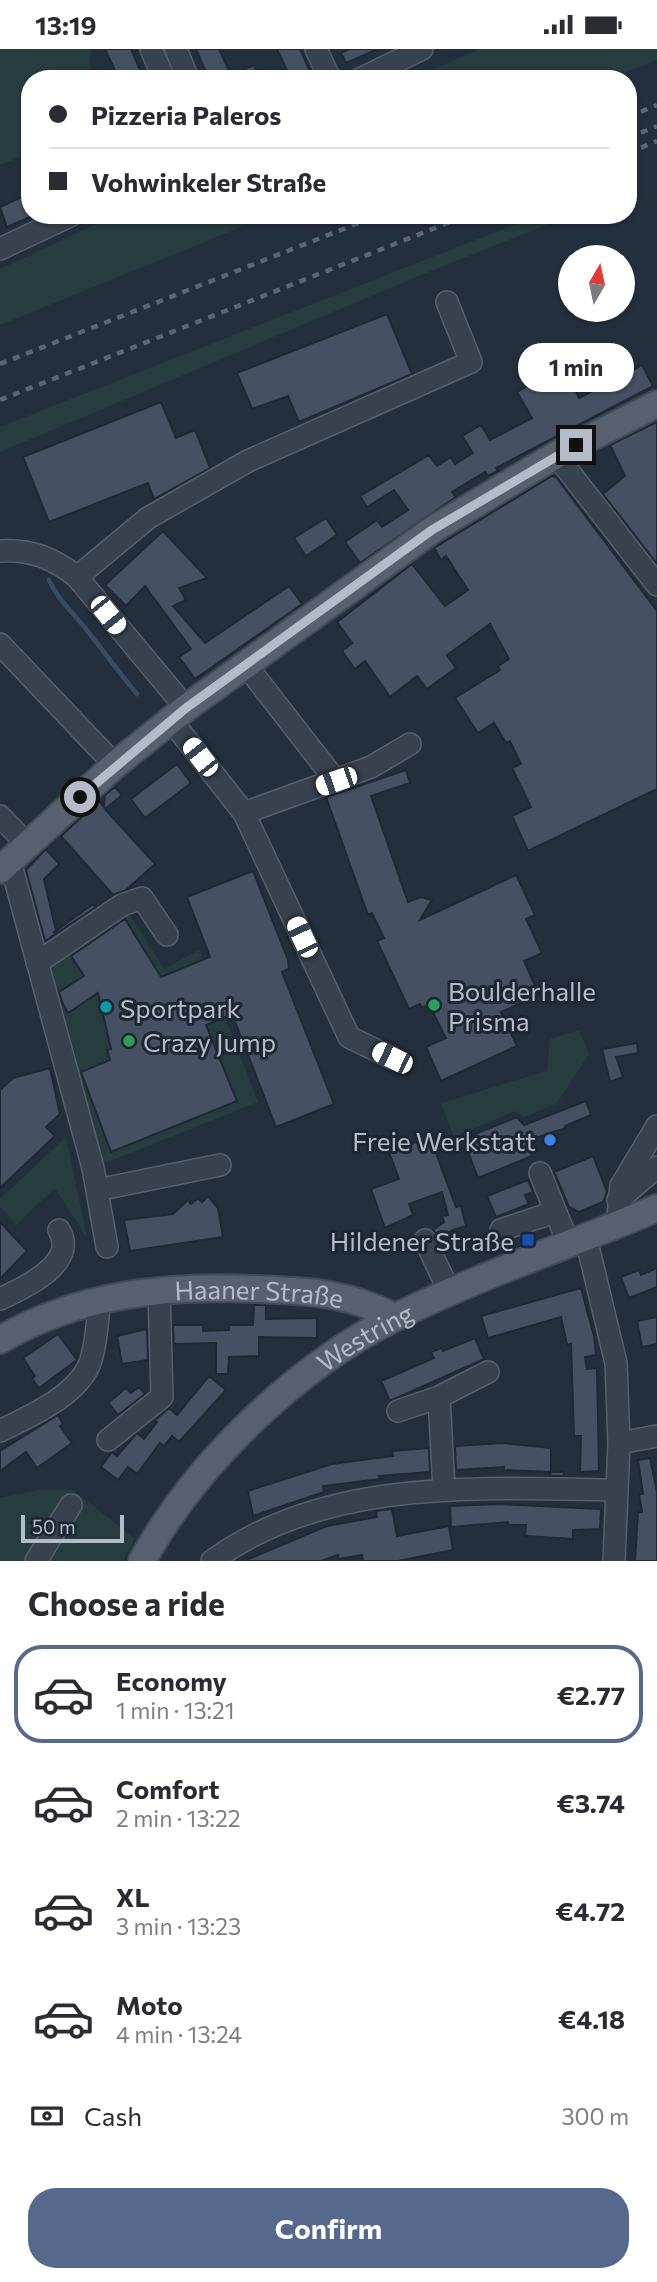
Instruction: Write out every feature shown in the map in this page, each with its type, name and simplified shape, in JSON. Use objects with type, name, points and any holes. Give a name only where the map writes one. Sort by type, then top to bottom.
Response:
[{"type":"main road","points":[[12,858],[115,765],[178,714],[432,530],[555,455],[657,404]]},
{"type":"main road","name":"Westring","points":[[142,1561],[171,1514],[244,1429],[308,1374],[395,1317],[578,1242],[618,1213],[657,1208]]},
{"type":"main road","name":"Haaner Straße","points":[[0,1340],[49,1316],[100,1299],[159,1289],[202,1287],[317,1291],[359,1300],[395,1317]]},
{"type":"street","points":[[151,49],[160,70]]},
{"type":"street","points":[[176,49],[184,70]]},
{"type":"street","points":[[321,51],[327,70]]},
{"type":"street","points":[[377,70],[412,51]]},
{"type":"street","points":[[0,249],[53,224]]},
{"type":"street","points":[[77,577],[148,518],[248,461],[471,362],[447,302]]},
{"type":"street","points":[[555,455],[657,585]]},
{"type":"street","points":[[0,551],[17,549],[41,554],[58,562],[77,577],[178,714],[244,813],[349,1037],[392,1058]]},
{"type":"street","points":[[0,644],[115,765]]},
{"type":"street","points":[[246,665],[336,781]]},
{"type":"street","points":[[244,813],[371,767],[410,744]]},
{"type":"street","points":[[0,816],[96,1190],[107,1247]]},
{"type":"street","points":[[37,963],[122,905],[142,898],[167,935]]},
{"type":"street","points":[[618,1213],[621,1185],[657,1126]]},
{"type":"street","points":[[96,1190],[220,1165]]},
{"type":"street","points":[[618,1213],[657,1167]]},
{"type":"street","points":[[540,1173],[555,1212],[578,1242],[616,1363],[619,1443],[614,1561]]},
{"type":"street","points":[[501,1230],[555,1212]]},
{"type":"street","points":[[0,1299],[19,1290],[63,1255],[64,1238],[59,1230]]},
{"type":"street","points":[[425,1240],[450,1293]]},
{"type":"street","name":"Haaner Straße","points":[[108,1440],[162,1397],[159,1289]]},
{"type":"street","points":[[0,1431],[50,1402],[82,1377],[92,1355],[100,1299]]},
{"type":"street","points":[[398,1411],[439,1397],[488,1372]]},
{"type":"street","points":[[439,1397],[444,1490]]},
{"type":"street","points":[[619,1443],[657,1436]]},
{"type":"street","points":[[212,1561],[280,1523],[338,1505],[444,1490],[617,1490]]},
{"type":"street","points":[[36,1561],[71,1506]]},
{"type":"green space","points":[[0,49],[91,49],[90,70],[21,70],[21,157],[0,165]]},
{"type":"green space","points":[[479,49],[657,49],[657,60],[632,70],[432,70]]},
{"type":"green space","points":[[96,224],[249,224],[0,325],[0,269]]},
{"type":"green space","points":[[516,224],[548,224],[0,452],[0,427]]},
{"type":"green space","points":[[124,906],[164,969],[199,950],[258,1102],[93,1168],[42,959]]},
{"type":"green space","points":[[579,1030],[589,1054],[557,1103],[525,1117],[515,1111],[454,1137],[441,1103],[547,1071],[550,1039]]},
{"type":"green space","points":[[66,1137],[87,1238],[55,1188],[16,1225],[0,1207],[0,1199]]},
{"type":"green space","points":[[38,1490],[73,1490],[135,1539],[123,1561],[0,1561],[0,1498]]},
{"type":"building","points":[[105,49],[131,49],[140,70],[115,70]]},
{"type":"building","points":[[196,49],[219,49],[229,70],[205,70]]},
{"type":"building","points":[[277,49],[300,49],[309,70],[287,70]]},
{"type":"building","points":[[349,49],[378,49],[346,63],[341,53]]},
{"type":"building","points":[[254,65],[256,70],[242,70]]},
{"type":"building","points":[[21,197],[21,221],[7,227],[0,207]]},
{"type":"building","points":[[387,314],[412,374],[299,422],[288,396],[252,409],[237,373]]},
{"type":"building","points":[[642,365],[653,386],[496,468],[498,471],[488,476],[485,472],[452,492],[456,497],[360,563],[345,542],[377,520],[382,527],[408,510],[394,490],[367,507],[360,496],[429,455],[437,466],[451,457],[455,464],[473,453],[462,436],[481,425],[490,440],[532,418],[517,392],[542,378],[569,374],[579,398]]},
{"type":"building","points":[[161,402],[176,438],[195,430],[210,468],[154,499],[148,483],[49,522],[23,457]]},
{"type":"building","points":[[657,422],[657,564],[603,494],[625,476],[610,445]]},
{"type":"building","points":[[552,476],[556,477],[657,611],[657,789],[528,851],[512,816],[531,807],[512,768],[521,764],[510,741],[506,743],[494,723],[478,733],[455,698],[500,670],[498,666],[509,659],[490,624],[447,655],[456,668],[427,689],[417,676],[390,697],[365,661],[355,669],[342,651],[352,643],[337,622],[412,564],[445,606],[468,590],[446,556],[441,560],[434,548]]},
{"type":"building","points":[[326,518],[337,535],[306,556],[294,538]]},
{"type":"building","points":[[163,531],[207,578],[179,588],[186,600],[173,606],[205,643],[289,586],[302,604],[195,679],[179,657],[191,649],[145,586],[126,606],[105,585]]},
{"type":"building","points":[[177,764],[191,783],[145,818],[131,799]]},
{"type":"building","points":[[406,770],[410,783],[371,796],[408,902],[421,897],[432,900],[420,920],[516,875],[535,915],[526,919],[542,953],[524,961],[539,995],[501,1012],[517,1046],[441,1081],[426,1047],[446,1038],[429,1005],[422,1008],[420,1004],[409,1009],[377,941],[384,938],[372,913],[368,915],[326,797]]},
{"type":"building","points":[[115,787],[122,795],[105,809],[155,864],[126,890],[113,895],[61,836],[99,801],[104,807],[105,795]]},
{"type":"building","points":[[46,849],[59,864],[44,879],[56,931],[93,904],[96,907],[45,941],[26,870]]},
{"type":"building","points":[[253,871],[288,960],[289,969],[282,972],[334,1104],[276,1127],[232,1014],[206,1025],[237,1101],[111,1152],[81,1072],[110,1060],[107,1050],[111,1049],[98,993],[68,1013],[62,1002],[59,992],[84,976],[71,956],[125,919],[161,977],[210,957],[187,897]]},
{"type":"building","points":[[637,1043],[638,1053],[616,1057],[623,1077],[610,1082],[602,1049]]},
{"type":"building","points":[[50,1068],[60,1114],[46,1127],[55,1136],[0,1188],[0,1090],[13,1078]]},
{"type":"building","points":[[586,1101],[591,1115],[565,1126],[566,1128],[526,1141],[532,1156],[478,1178],[463,1139],[517,1117],[524,1125]]},
{"type":"building","points":[[430,1137],[456,1207],[461,1206],[466,1226],[439,1239],[433,1230],[444,1222],[442,1216],[448,1215],[442,1192],[409,1204],[413,1215],[385,1228],[371,1189],[399,1179],[389,1152]]},
{"type":"building","points":[[593,1156],[607,1192],[603,1202],[579,1212],[569,1207],[554,1172]]},
{"type":"building","points":[[528,1180],[533,1192],[525,1195],[529,1204],[496,1217],[487,1196]]},
{"type":"building","points":[[208,1196],[218,1208],[223,1237],[130,1251],[124,1220],[173,1214],[188,1200],[191,1204],[198,1198],[202,1202]]},
{"type":"building","points":[[0,1222],[27,1251],[0,1279]]},
{"type":"building","points":[[657,1268],[657,1287],[629,1298],[621,1277],[639,1270],[641,1275]]},
{"type":"building","points":[[581,1288],[594,1336],[596,1355],[585,1357],[587,1369],[597,1368],[599,1471],[580,1472],[581,1436],[574,1436],[571,1344],[567,1345],[561,1317],[488,1338],[481,1316]]},
{"type":"building","points":[[254,1305],[266,1305],[266,1319],[317,1318],[317,1338],[259,1337],[259,1356],[229,1357],[228,1374],[216,1374],[216,1343],[174,1344],[173,1325],[203,1325],[203,1331],[229,1330],[229,1325],[253,1325]]},
{"type":"building","points":[[657,1317],[657,1344],[642,1347],[637,1321]]},
{"type":"building","points":[[147,1329],[148,1360],[122,1364],[117,1336]]},
{"type":"building","points":[[58,1334],[77,1360],[39,1388],[32,1379],[35,1376],[23,1358]]},
{"type":"building","points":[[475,1338],[484,1359],[390,1401],[381,1381],[434,1358],[431,1352],[442,1348],[443,1351]]},
{"type":"building","points":[[209,1376],[226,1390],[179,1442],[172,1436],[164,1446],[160,1443],[137,1474],[128,1467],[118,1480],[101,1467],[112,1452],[117,1456],[137,1433],[144,1439],[157,1422],[155,1420],[169,1408],[177,1415]]},
{"type":"building","points":[[139,1387],[145,1394],[118,1415],[108,1403],[126,1388],[131,1393]]},
{"type":"building","points":[[58,1415],[63,1424],[60,1426],[72,1443],[37,1468],[26,1452],[0,1471],[0,1451]]},
{"type":"building","points":[[503,1443],[551,1448],[551,1472],[504,1470],[504,1467],[456,1470],[455,1446]]},
{"type":"building","points":[[429,1448],[430,1472],[379,1476],[380,1479],[323,1486],[324,1492],[253,1516],[248,1491],[332,1464],[393,1456],[392,1451]]},
{"type":"building","points":[[650,1458],[657,1492],[657,1561],[635,1561],[638,1512],[642,1512],[639,1494],[643,1494],[638,1460]]},
{"type":"building","points":[[551,1472],[564,1472],[564,1476],[550,1476]]},
{"type":"building","points":[[500,1504],[601,1509],[600,1529],[573,1530],[573,1539],[525,1536],[526,1525],[508,1525],[508,1522],[451,1527],[450,1506]]},
{"type":"building","points":[[392,1509],[397,1536],[449,1526],[453,1550],[398,1561],[363,1561],[362,1555],[338,1559],[338,1555],[321,1561],[244,1561],[327,1526],[377,1517],[376,1511]]},
{"type":"waterway","points":[[49,580],[62,601],[137,694]]},
{"type":"railway","points":[[637,113],[657,105]]},
{"type":"railway","points":[[637,134],[657,126]]},
{"type":"railway","points":[[637,149],[657,141]]},
{"type":"railway","points":[[0,364],[356,224]]},
{"type":"railway","points":[[0,400],[445,224]]},
{"type":"place","name":"Boulderhalle Prisma","points":[[434,1005]]},
{"type":"place","name":"Sportpark","points":[[106,1007]]},
{"type":"place","name":"Crazy Jump","points":[[129,1041]]},
{"type":"place","name":"Freie Werkstatt","points":[[550,1140]]},
{"type":"place","name":"Hildener Straße","points":[[528,1240]]},
{"type":"route","points":[[80,797],[186,708],[432,530],[576,445]]}]
